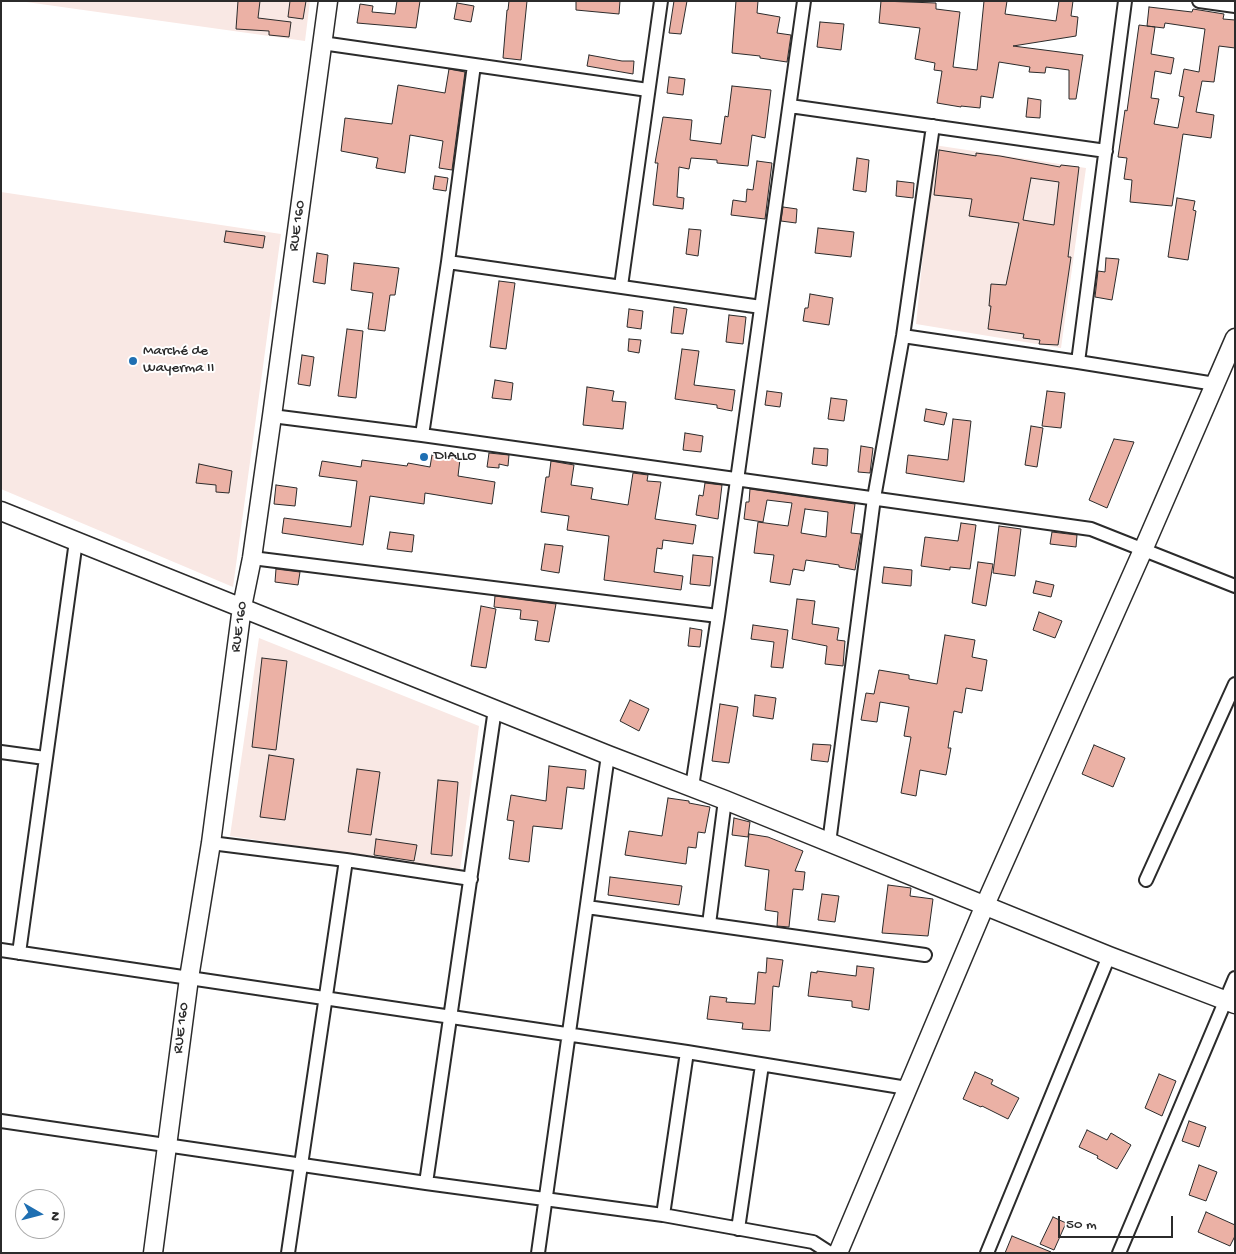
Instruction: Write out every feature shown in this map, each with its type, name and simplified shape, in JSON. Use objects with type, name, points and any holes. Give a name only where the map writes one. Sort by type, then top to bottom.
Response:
[{"type":"street","name":"RUE 160","points":[[153,1253],[189,978],[211,843],[242,607],[252,558],[328,1]]},
{"type":"street","points":[[621,286],[660,1]]},
{"type":"street","points":[[692,787],[718,616],[804,1]]},
{"type":"street","points":[[1078,362],[1125,1]]},
{"type":"street","points":[[1199,1],[1235,6]]},
{"type":"street","points":[[322,43],[648,90]]},
{"type":"street","points":[[422,436],[448,262],[474,65]]},
{"type":"street","points":[[790,106],[1106,151]]},
{"type":"street","points":[[829,843],[874,498],[903,336],[933,126]]},
{"type":"street","points":[[448,262],[761,306]]},
{"type":"street","points":[[903,336],[1215,384]]},
{"type":"street","points":[[838,1253],[985,905],[1215,384],[1233,348]]},
{"type":"street","points":[[272,416],[1091,528],[1235,586]]},
{"type":"street","points":[[1,511],[1110,956],[1230,1002]]},
{"type":"street","points":[[19,953],[76,541]]},
{"type":"street","points":[[252,558],[718,616]]},
{"type":"street","points":[[1146,880],[1235,684]]},
{"type":"street","points":[[426,1183],[495,709]]},
{"type":"street","points":[[1,752],[45,758]]},
{"type":"street","points":[[538,1253],[608,755]]},
{"type":"street","points":[[709,924],[725,800]]},
{"type":"street","points":[[211,843],[346,860],[471,879]]},
{"type":"street","points":[[288,1253],[346,860]]},
{"type":"street","points":[[587,907],[925,955]]},
{"type":"street","points":[[1,950],[687,1052],[907,1088]]},
{"type":"street","points":[[987,1253],[1110,956]]},
{"type":"street","points":[[1119,1253],[1230,1002],[1235,978]]},
{"type":"street","points":[[663,1215],[687,1052]]},
{"type":"street","points":[[738,1229],[762,1065]]},
{"type":"street","points":[[1,1121],[426,1183],[663,1215],[813,1242],[830,1253]]},
{"type":"shaded area","points":[[19,1],[310,1],[305,41]]},
{"type":"shaded area","points":[[934,145],[1086,168],[1061,348],[916,324]]},
{"type":"shaded area","name":"Marché de Wayerma II","points":[[1,192],[281,234],[233,587],[1,489]]},
{"type":"shaded area","points":[[259,638],[479,726],[460,870],[230,836]]},
{"type":"building","points":[[238,1],[260,1],[258,18],[291,22],[289,37],[269,35],[269,31],[236,29]]},
{"type":"building","points":[[290,1],[306,1],[303,19],[288,17]]},
{"type":"building","points":[[397,1],[420,1],[416,28],[357,23],[360,4],[373,6],[372,12],[395,14]]},
{"type":"building","points":[[509,1],[527,1],[521,60],[503,58]]},
{"type":"building","points":[[576,1],[620,1],[619,14],[576,10]]},
{"type":"building","points":[[674,1],[687,1],[681,34],[669,33]]},
{"type":"building","points":[[736,1],[758,1],[757,13],[780,17],[777,33],[791,35],[787,62],[760,58],[760,56],[732,53]]},
{"type":"building","points":[[881,1],[936,3],[936,9],[960,12],[953,67],[977,70],[984,1],[1007,1],[1005,14],[1056,21],[1059,1],[1073,1],[1071,16],[1078,17],[1076,36],[1013,46],[1083,55],[1076,99],[1069,99],[1069,70],[1046,67],[1045,73],[1029,72],[1030,67],[999,62],[993,98],[981,96],[980,108],[937,103],[942,71],[934,70],[935,63],[915,59],[920,28],[879,23]]},
{"type":"building","points":[[457,3],[474,6],[471,22],[454,19]]},
{"type":"building","points":[[1149,7],[1192,12],[1193,9],[1224,14],[1223,19],[1235,20],[1235,48],[1219,46],[1214,82],[1202,81],[1196,112],[1214,115],[1211,138],[1183,134],[1172,206],[1130,202],[1132,180],[1124,179],[1127,158],[1118,157],[1125,110],[1127,111],[1139,25],[1147,26]],"holes":[[[1165,23],[1205,29],[1199,72],[1184,69],[1179,96],[1184,97],[1178,128],[1154,124],[1159,99],[1151,98],[1155,71],[1171,74],[1174,58],[1151,54],[1155,27],[1147,26],[1164,28]]]},
{"type":"building","points":[[820,22],[844,24],[841,50],[817,47]]},
{"type":"building","points":[[589,55],[622,61],[634,61],[633,74],[587,66]]},
{"type":"building","points":[[449,69],[465,72],[452,170],[439,168],[443,141],[410,135],[405,173],[376,168],[378,158],[341,151],[345,118],[392,124],[398,85],[445,93]]},
{"type":"building","points":[[669,77],[685,79],[683,95],[667,93]]},
{"type":"building","points":[[732,86],[771,90],[765,138],[752,135],[748,166],[717,163],[717,160],[691,158],[689,169],[679,167],[677,197],[684,198],[683,209],[653,205],[658,163],[655,163],[663,117],[692,120],[690,140],[721,144],[725,116],[728,117]]},
{"type":"building","points":[[1028,98],[1041,100],[1040,118],[1026,117]]},
{"type":"building","points":[[939,150],[976,156],[976,153],[1000,156],[1060,167],[1061,165],[1079,167],[1068,257],[1071,257],[1058,345],[1039,344],[1040,340],[1023,338],[1024,334],[988,329],[991,284],[1006,285],[1019,223],[969,216],[972,199],[934,195]],"holes":[[[1031,178],[1059,182],[1054,225],[1023,220]]]},
{"type":"building","points":[[857,158],[869,160],[866,192],[853,190]]},
{"type":"building","points":[[757,161],[772,163],[765,219],[731,215],[733,200],[746,202],[747,189],[753,190]]},
{"type":"building","points":[[435,176],[448,178],[446,191],[433,189]]},
{"type":"building","points":[[897,181],[914,183],[913,198],[896,196]]},
{"type":"building","points":[[1177,198],[1195,201],[1193,210],[1196,211],[1188,260],[1168,257]]},
{"type":"building","points":[[783,207],[797,209],[796,223],[781,221]]},
{"type":"building","points":[[818,228],[854,232],[851,257],[815,253]]},
{"type":"building","points":[[689,229],[701,230],[698,256],[686,254]]},
{"type":"building","points":[[226,231],[265,236],[263,248],[224,242]]},
{"type":"building","points":[[317,253],[328,255],[325,284],[313,282]]},
{"type":"building","points":[[1106,258],[1119,259],[1112,300],[1095,297],[1098,271],[1105,272]]},
{"type":"building","points":[[354,263],[399,268],[395,295],[390,295],[385,331],[368,329],[373,293],[351,290]]},
{"type":"building","points":[[499,281],[515,283],[506,349],[490,347]]},
{"type":"building","points":[[810,294],[833,298],[829,325],[803,321],[805,308],[808,308]]},
{"type":"building","points":[[674,307],[687,309],[683,334],[671,333]]},
{"type":"building","points":[[629,309],[643,311],[641,329],[627,327]]},
{"type":"building","points":[[729,315],[746,317],[743,344],[726,342]]},
{"type":"building","points":[[347,329],[363,331],[356,398],[338,396]]},
{"type":"building","points":[[629,339],[641,340],[639,353],[628,351]]},
{"type":"building","points":[[682,349],[699,351],[694,385],[735,390],[732,411],[717,408],[717,405],[675,399]]},
{"type":"building","points":[[302,355],[314,357],[310,386],[298,384]]},
{"type":"building","points":[[495,380],[513,383],[511,400],[492,398]]},
{"type":"building","points":[[587,387],[614,391],[612,401],[626,402],[623,429],[583,425]]},
{"type":"building","points":[[767,391],[782,393],[780,407],[765,405]]},
{"type":"building","points":[[1047,391],[1065,393],[1061,428],[1042,426]]},
{"type":"building","points":[[831,398],[847,400],[844,421],[828,419]]},
{"type":"building","points":[[926,409],[947,413],[944,425],[924,421]]},
{"type":"building","points":[[953,419],[971,421],[964,482],[906,473],[908,455],[948,460]]},
{"type":"building","points":[[1031,426],[1043,428],[1037,467],[1025,465]]},
{"type":"building","points":[[685,433],[703,436],[701,452],[683,450]]},
{"type":"building","points":[[1114,439],[1134,442],[1107,508],[1089,500]]},
{"type":"building","points":[[861,446],[873,448],[870,473],[858,472]]},
{"type":"building","points":[[814,448],[828,449],[827,466],[812,464]]},
{"type":"building","points":[[489,453],[509,455],[508,466],[499,464],[499,468],[487,467]]},
{"type":"building","points":[[432,455],[460,459],[458,476],[495,482],[492,504],[425,493],[424,504],[370,496],[363,545],[282,533],[284,518],[351,527],[357,481],[319,476],[322,461],[361,467],[362,460],[407,466],[408,463],[430,467]]},
{"type":"building","points":[[551,461],[574,465],[571,485],[593,488],[591,499],[628,505],[633,473],[648,475],[647,481],[661,482],[655,519],[696,525],[693,544],[663,540],[662,549],[657,548],[654,572],[683,576],[681,590],[604,580],[609,536],[567,530],[569,516],[541,512],[546,477],[549,477]]},
{"type":"building","points":[[199,464],[232,471],[229,493],[216,492],[216,485],[196,483]]},
{"type":"building","points":[[705,483],[722,485],[718,519],[696,515],[699,495],[703,496]]},
{"type":"building","points":[[276,485],[297,488],[295,506],[274,504]]},
{"type":"building","points":[[750,489],[855,504],[851,533],[861,534],[855,570],[839,567],[839,565],[806,560],[804,571],[793,569],[790,585],[770,582],[774,555],[754,553],[758,522],[788,526],[792,503],[767,500],[763,522],[744,519],[746,502],[749,502]],"holes":[[[805,509],[828,512],[826,537],[801,533]]]},
{"type":"building","points":[[961,523],[976,525],[970,569],[950,567],[950,570],[921,566],[925,537],[958,541]]},
{"type":"building","points":[[999,526],[1021,529],[1015,576],[993,573]]},
{"type":"building","points":[[390,532],[414,535],[412,552],[387,549]]},
{"type":"building","points":[[1052,532],[1077,535],[1076,547],[1050,544]]},
{"type":"building","points":[[545,544],[563,546],[559,573],[541,570]]},
{"type":"building","points":[[693,555],[713,557],[710,586],[690,584]]},
{"type":"building","points":[[978,562],[993,564],[986,606],[972,603]]},
{"type":"building","points":[[884,567],[912,570],[911,586],[882,583]]},
{"type":"building","points":[[276,569],[300,572],[298,585],[275,582]]},
{"type":"building","points":[[1036,581],[1054,585],[1051,597],[1033,593]]},
{"type":"building","points":[[495,596],[556,604],[549,642],[535,640],[538,621],[520,619],[521,610],[494,607]]},
{"type":"building","points":[[797,599],[815,601],[812,624],[839,628],[837,640],[845,641],[843,666],[825,664],[827,646],[792,639]]},
{"type":"building","points":[[481,606],[496,609],[486,668],[471,666]]},
{"type":"building","points":[[1039,612],[1062,621],[1055,638],[1033,630]]},
{"type":"building","points":[[753,625],[788,630],[783,668],[771,667],[774,642],[751,639]]},
{"type":"building","points":[[690,628],[702,630],[700,647],[688,646]]},
{"type":"building","points":[[945,635],[975,640],[972,657],[987,660],[982,691],[966,688],[962,713],[954,711],[948,748],[951,748],[946,775],[920,770],[916,796],[901,793],[911,737],[904,736],[909,707],[880,702],[877,722],[861,720],[866,693],[874,694],[879,670],[909,675],[909,679],[937,684]]},
{"type":"building","points":[[262,658],[287,661],[276,750],[252,747]]},
{"type":"building","points":[[755,695],[776,698],[773,719],[753,716]]},
{"type":"building","points":[[630,700],[649,709],[639,731],[620,721]]},
{"type":"building","points":[[720,704],[738,707],[729,763],[712,761]]},
{"type":"building","points":[[813,744],[831,745],[828,762],[811,760]]},
{"type":"building","points":[[1094,745],[1125,758],[1113,787],[1082,774]]},
{"type":"building","points":[[269,755],[294,759],[285,820],[260,817]]},
{"type":"building","points":[[549,766],[586,770],[584,789],[567,787],[562,829],[533,826],[529,862],[509,859],[514,821],[507,820],[511,795],[546,801]]},
{"type":"building","points":[[357,769],[380,772],[371,835],[348,832]]},
{"type":"building","points":[[438,780],[458,782],[452,856],[431,854]]},
{"type":"building","points":[[668,798],[710,807],[705,833],[698,832],[696,848],[688,847],[686,864],[625,855],[629,831],[662,836]]},
{"type":"building","points":[[734,818],[750,822],[748,837],[732,835]]},
{"type":"building","points":[[749,834],[768,837],[803,851],[795,871],[805,872],[803,890],[793,889],[789,927],[777,926],[778,912],[765,910],[769,870],[745,866]]},
{"type":"building","points":[[376,839],[417,845],[414,861],[374,855]]},
{"type":"building","points":[[610,877],[682,886],[679,905],[608,895]]},
{"type":"building","points":[[888,885],[911,888],[910,896],[933,899],[928,936],[882,933]]},
{"type":"building","points":[[822,894],[839,896],[835,922],[818,920]]},
{"type":"building","points":[[767,958],[783,960],[779,987],[773,986],[770,1031],[742,1029],[743,1023],[707,1019],[710,996],[727,998],[726,1002],[755,1004],[758,972],[766,973]]},
{"type":"building","points":[[857,966],[874,968],[869,1010],[852,1007],[852,1001],[808,996],[811,972],[817,973],[817,971],[856,976]]},
{"type":"building","points":[[975,1072],[993,1080],[991,1084],[1019,1098],[1008,1119],[963,1099]]},
{"type":"building","points":[[1159,1074],[1176,1081],[1162,1116],[1145,1108]]},
{"type":"building","points":[[1189,1121],[1206,1127],[1199,1147],[1182,1141]]},
{"type":"building","points":[[1087,1130],[1107,1140],[1111,1133],[1131,1145],[1117,1169],[1097,1158],[1098,1156],[1079,1147]]},
{"type":"building","points":[[1199,1165],[1217,1172],[1206,1201],[1189,1195]]},
{"type":"building","points":[[1206,1212],[1235,1225],[1235,1236],[1230,1246],[1198,1232]]},
{"type":"building","points":[[1053,1217],[1066,1223],[1054,1250],[1040,1244]]},
{"type":"building","points":[[1012,1236],[1051,1252],[1051,1253],[1005,1253]]},
{"type":"place","name":"Marché de Wayerma II","points":[[133,361]]},
{"type":"place","name":"DIALLO","points":[[424,457]]}]
